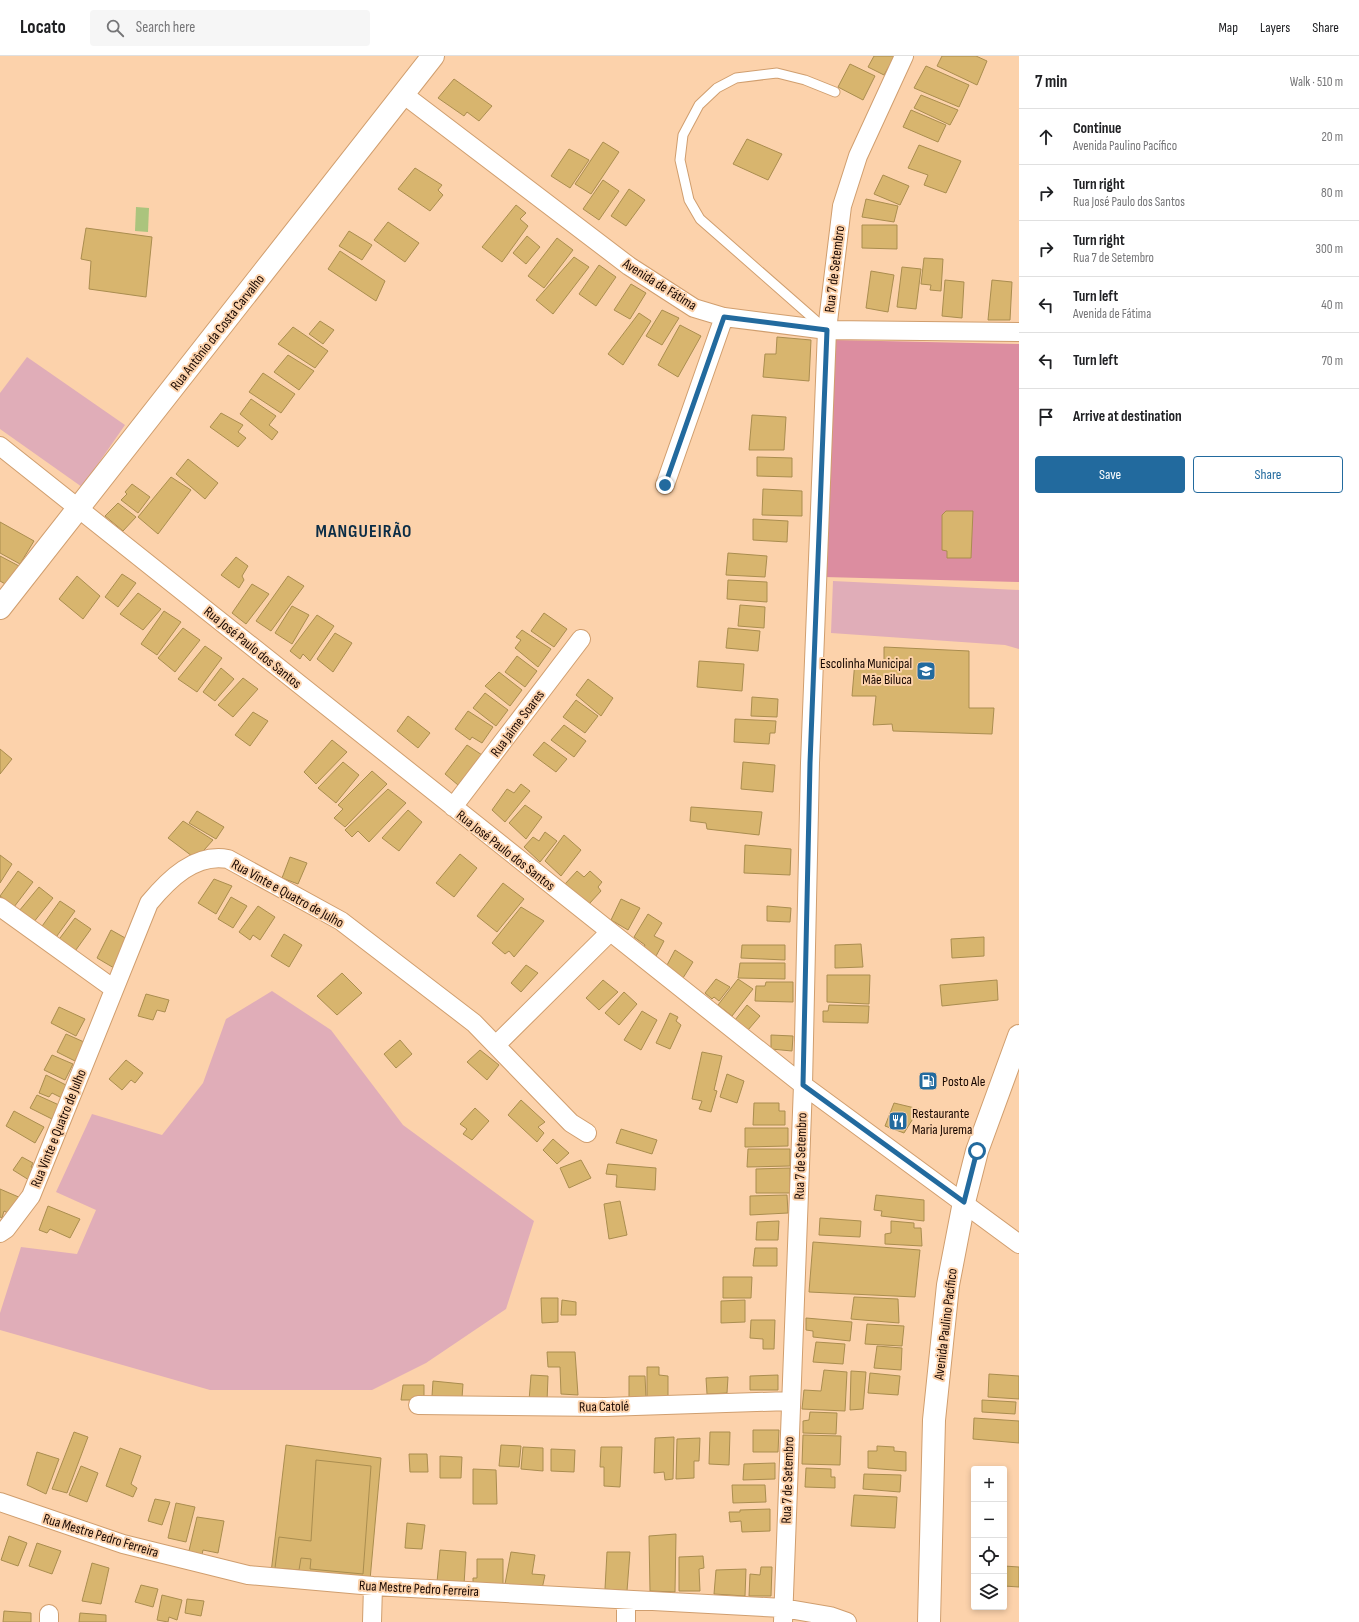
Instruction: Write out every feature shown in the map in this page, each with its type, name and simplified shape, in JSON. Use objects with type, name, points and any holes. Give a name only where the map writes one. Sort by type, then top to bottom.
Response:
[{"type":"street","name":"Rua Antônio da Costa Carvalho","points":[[0,608],[433,56]]},
{"type":"street","name":"Rua 7 de Setembro","points":[[783,1615],[803,1085],[810,763],[827,330],[842,206],[858,156],[904,56]]},
{"type":"street","name":"Avenida de Fátima","points":[[403,94],[629,266],[694,308],[724,317],[827,330],[1019,332]]},
{"type":"street","points":[[665,485],[724,317]]},
{"type":"street","name":"Rua José Paulo dos Santos","points":[[0,446],[803,1085],[964,1202],[1019,1244]]},
{"type":"street","name":"Rua Jaime Soares","points":[[453,807],[581,639]]},
{"type":"street","name":"Rua Vinte e Quatro de Julho","points":[[0,1233],[6,1229],[31,1196],[149,903],[165,884],[189,865],[218,857],[228,859],[341,921],[474,1023],[571,1123],[587,1133]]},
{"type":"street","points":[[0,907],[114,989]]},
{"type":"street","points":[[496,1045],[610,932]]},
{"type":"street","name":"Avenida Paulino Pacífico","points":[[928,1622],[934,1420],[948,1285],[964,1202],[977,1151],[1019,1036]]},
{"type":"street","name":"Rua Catolé","points":[[418,1405],[605,1407],[790,1401]]},
{"type":"street","name":"Rua Mestre Pedro Ferreira","points":[[0,1502],[123,1544],[248,1575],[373,1586],[626,1600],[783,1615],[830,1616],[847,1622]]},
{"type":"street","points":[[372,1622],[373,1586]]},
{"type":"street","points":[[626,1600],[626,1622]]},
{"type":"lane","points":[[827,330],[700,219],[689,200],[680,160],[683,135],[699,105],[717,88],[736,78],[777,73],[805,80],[835,92]]},
{"type":"shaded area","points":[[136,207],[149,208],[148,232],[135,231]]},
{"type":"shaded area","points":[[835,340],[1019,344],[1019,582],[824,577]]},
{"type":"shaded area","points":[[27,357],[125,425],[82,487],[0,429],[0,393]]},
{"type":"shaded area","points":[[833,581],[1019,590],[1019,649],[1005,645],[831,633]]},
{"type":"shaded area","points":[[272,991],[331,1030],[403,1125],[534,1221],[506,1309],[426,1363],[372,1390],[210,1390],[0,1330],[0,1313],[21,1247],[77,1254],[96,1210],[56,1192],[92,1114],[162,1135],[203,1083],[226,1019]]},
{"type":"building","points":[[874,56],[895,56],[884,75],[868,67]]},
{"type":"building","points":[[942,56],[976,56],[987,61],[977,85],[937,66]]},
{"type":"building","points":[[850,64],[875,76],[863,100],[838,87]]},
{"type":"building","points":[[926,66],[969,85],[959,107],[914,88]]},
{"type":"building","points":[[454,79],[492,106],[479,121],[467,112],[464,116],[438,98]]},
{"type":"building","points":[[921,95],[958,110],[950,125],[914,108]]},
{"type":"building","points":[[911,110],[946,125],[938,142],[903,127]]},
{"type":"building","points":[[747,139],[782,154],[768,180],[733,164]]},
{"type":"building","points":[[603,142],[619,152],[591,194],[575,184]]},
{"type":"building","points":[[919,145],[961,161],[946,193],[924,185],[928,175],[908,168]]},
{"type":"building","points":[[569,149],[589,160],[570,188],[551,176]]},
{"type":"building","points":[[415,168],[442,185],[438,190],[443,195],[430,211],[398,189]]},
{"type":"building","points":[[883,175],[909,186],[900,205],[874,194]]},
{"type":"building","points":[[603,180],[619,191],[599,220],[583,209]]},
{"type":"building","points":[[629,189],[645,200],[626,226],[611,216]]},
{"type":"building","points":[[866,199],[898,206],[894,222],[862,217]]},
{"type":"building","points":[[516,205],[526,213],[520,219],[528,226],[502,262],[482,247]]},
{"type":"building","points":[[388,222],[419,243],[405,262],[374,240]]},
{"type":"building","points":[[862,225],[897,225],[897,249],[862,248]]},
{"type":"building","points":[[86,228],[152,237],[146,297],[89,289],[91,261],[81,259]]},
{"type":"building","points":[[349,231],[372,245],[362,260],[339,246]]},
{"type":"building","points":[[527,236],[540,247],[526,264],[513,253]]},
{"type":"building","points":[[557,238],[573,250],[544,288],[528,276]]},
{"type":"building","points":[[340,251],[385,281],[376,301],[328,269]]},
{"type":"building","points":[[574,257],[589,267],[553,314],[536,300]]},
{"type":"building","points":[[924,258],[943,259],[941,291],[930,290],[931,285],[921,284]]},
{"type":"building","points":[[599,265],[616,277],[596,306],[579,294]]},
{"type":"building","points":[[902,267],[921,269],[916,309],[897,307]]},
{"type":"building","points":[[871,271],[894,275],[888,312],[866,308]]},
{"type":"building","points":[[945,280],[964,282],[962,318],[942,316]]},
{"type":"building","points":[[992,280],[1012,282],[1010,320],[988,320]]},
{"type":"building","points":[[631,284],[646,293],[630,319],[614,310]]},
{"type":"building","points":[[662,310],[679,318],[662,345],[646,336]]},
{"type":"building","points":[[639,313],[651,321],[623,365],[608,354]]},
{"type":"building","points":[[320,321],[334,330],[323,344],[309,334]]},
{"type":"building","points":[[680,325],[701,336],[678,377],[658,365]]},
{"type":"building","points":[[293,327],[328,351],[315,368],[278,344]]},
{"type":"building","points":[[777,337],[811,340],[809,381],[763,377],[765,354],[776,354]]},
{"type":"building","points":[[288,355],[314,371],[299,390],[274,372]]},
{"type":"building","points":[[263,373],[295,394],[281,413],[249,392]]},
{"type":"building","points":[[251,399],[276,416],[269,425],[278,432],[272,440],[240,414]]},
{"type":"building","points":[[221,413],[243,425],[238,432],[246,438],[238,447],[210,427]]},
{"type":"building","points":[[752,415],[786,417],[784,450],[749,450]]},
{"type":"building","points":[[757,457],[792,458],[792,477],[757,476]]},
{"type":"building","points":[[188,459],[218,483],[205,499],[176,474]]},
{"type":"building","points":[[171,477],[191,490],[158,534],[138,517]]},
{"type":"building","points":[[132,484],[150,497],[138,513],[121,500],[127,494],[125,492]]},
{"type":"building","points":[[763,489],[802,491],[802,516],[762,515]]},
{"type":"building","points":[[118,503],[136,517],[123,531],[105,516]]},
{"type":"building","points":[[946,511],[973,511],[971,558],[947,558],[947,551],[942,550],[942,515]]},
{"type":"building","points":[[753,519],[788,521],[787,542],[753,540]]},
{"type":"building","points":[[0,522],[34,541],[20,564],[0,553]]},
{"type":"building","points":[[728,553],[767,556],[765,577],[726,575]]},
{"type":"building","points":[[0,556],[19,566],[7,585],[0,581]]},
{"type":"building","points":[[236,557],[248,566],[242,576],[244,580],[239,588],[221,575]]},
{"type":"building","points":[[122,574],[136,583],[118,607],[105,597]]},
{"type":"building","points":[[77,576],[100,596],[83,619],[59,599]]},
{"type":"building","points":[[288,576],[304,586],[271,631],[256,621]]},
{"type":"building","points":[[728,580],[767,582],[767,602],[727,599]]},
{"type":"building","points":[[252,584],[269,594],[246,624],[232,613]]},
{"type":"building","points":[[138,593],[161,609],[143,630],[120,614]]},
{"type":"building","points":[[740,605],[765,607],[764,628],[738,626]]},
{"type":"building","points":[[292,606],[309,615],[292,644],[275,633]]},
{"type":"building","points":[[164,611],[181,622],[157,655],[141,644]]},
{"type":"building","points":[[544,613],[567,629],[554,647],[531,631]]},
{"type":"building","points":[[317,615],[334,626],[310,661],[303,654],[300,659],[290,651]]},
{"type":"building","points":[[183,628],[200,640],[175,672],[158,658]]},
{"type":"building","points":[[728,628],[760,631],[758,651],[726,648]]},
{"type":"building","points":[[522,630],[551,649],[538,667],[515,648],[521,640],[516,637]]},
{"type":"building","points":[[335,633],[352,643],[333,672],[317,659]]},
{"type":"building","points":[[205,646],[222,658],[197,692],[178,679]]},
{"type":"building","points":[[884,647],[969,651],[969,708],[994,708],[992,734],[893,731],[892,724],[873,725],[876,696],[852,696],[855,661],[884,663]]},
{"type":"building","points":[[517,656],[537,671],[525,687],[505,672]]},
{"type":"building","points":[[699,661],[744,664],[742,691],[697,687]]},
{"type":"building","points":[[221,668],[234,679],[215,701],[203,692]]},
{"type":"building","points":[[499,672],[522,690],[510,706],[485,686]]},
{"type":"building","points":[[243,678],[258,689],[233,717],[218,705]]},
{"type":"building","points":[[588,679],[613,698],[601,716],[576,695]]},
{"type":"building","points":[[485,693],[508,710],[496,726],[473,708]]},
{"type":"building","points":[[752,697],[778,699],[777,717],[751,716]]},
{"type":"building","points":[[576,700],[598,716],[585,733],[563,717]]},
{"type":"building","points":[[468,711],[493,727],[482,743],[472,737],[470,740],[455,729]]},
{"type":"building","points":[[253,712],[268,721],[250,746],[235,735]]},
{"type":"building","points":[[408,716],[430,733],[418,748],[397,731]]},
{"type":"building","points":[[735,719],[776,721],[775,733],[770,733],[769,744],[734,742]]},
{"type":"building","points":[[564,725],[586,741],[574,757],[551,740]]},
{"type":"building","points":[[332,740],[347,752],[316,784],[304,772]]},
{"type":"building","points":[[544,742],[567,759],[556,772],[533,755]]},
{"type":"building","points":[[467,745],[482,755],[458,785],[445,774]]},
{"type":"building","points":[[0,749],[12,759],[0,774]]},
{"type":"building","points":[[343,762],[359,775],[336,803],[318,788]]},
{"type":"building","points":[[743,762],[775,765],[773,792],[741,789]]},
{"type":"building","points":[[372,771],[387,784],[345,827],[334,818],[343,809],[338,805]]},
{"type":"building","points":[[521,784],[530,791],[505,822],[492,810],[507,789],[514,793]]},
{"type":"building","points":[[388,789],[406,803],[369,842],[358,831],[352,837],[345,830]]},
{"type":"building","points":[[525,805],[542,817],[526,839],[509,823]]},
{"type":"building","points":[[691,807],[762,812],[759,835],[707,829],[706,823],[690,821]]},
{"type":"building","points":[[408,810],[422,822],[399,851],[382,838]]},
{"type":"building","points":[[197,811],[224,827],[216,839],[189,823]]},
{"type":"building","points":[[183,821],[213,840],[196,859],[168,838]]},
{"type":"building","points":[[545,832],[557,841],[540,862],[524,847],[533,837],[539,841]]},
{"type":"building","points":[[564,835],[581,850],[561,876],[545,861]]},
{"type":"building","points":[[745,845],[791,849],[790,875],[744,873]]},
{"type":"building","points":[[460,854],[477,868],[454,897],[436,883]]},
{"type":"building","points":[[0,855],[12,864],[0,883]]},
{"type":"building","points":[[290,857],[307,863],[298,884],[282,878]]},
{"type":"building","points":[[18,871],[33,882],[14,907],[0,896]]},
{"type":"building","points":[[577,871],[584,877],[590,871],[602,882],[598,887],[601,891],[589,904],[565,884]]},
{"type":"building","points":[[214,879],[232,886],[216,914],[198,903]]},
{"type":"building","points":[[503,883],[524,899],[497,932],[477,916]]},
{"type":"building","points":[[39,887],[53,898],[33,923],[19,911]]},
{"type":"building","points":[[231,897],[247,906],[233,928],[218,919]]},
{"type":"building","points":[[621,899],[640,908],[628,930],[611,920]]},
{"type":"building","points":[[60,901],[75,911],[54,940],[40,929]]},
{"type":"building","points":[[258,906],[275,917],[260,940],[253,935],[250,940],[239,932]]},
{"type":"building","points":[[767,906],[791,908],[790,922],[767,921]]},
{"type":"building","points":[[521,907],[544,921],[514,957],[509,951],[505,954],[492,943]]},
{"type":"building","points":[[648,914],[662,923],[654,936],[664,941],[655,958],[643,949],[645,945],[634,937]]},
{"type":"building","points":[[75,918],[91,929],[73,954],[57,942]]},
{"type":"building","points":[[111,930],[127,939],[114,968],[97,958]]},
{"type":"building","points":[[284,934],[302,945],[289,967],[271,956]]},
{"type":"building","points":[[984,937],[984,956],[952,958],[951,939]]},
{"type":"building","points":[[861,944],[863,967],[835,968],[835,945]]},
{"type":"building","points":[[742,945],[785,945],[785,960],[741,958]]},
{"type":"building","points":[[675,950],[693,962],[683,978],[666,967]]},
{"type":"building","points":[[740,963],[785,963],[785,979],[738,978]]},
{"type":"building","points":[[526,965],[538,973],[521,992],[511,983]]},
{"type":"building","points":[[342,973],[362,993],[337,1015],[317,996]]},
{"type":"building","points":[[827,975],[870,975],[869,1004],[827,1002]]},
{"type":"building","points":[[716,979],[730,987],[719,1001],[714,997],[712,999],[705,993]]},
{"type":"building","points":[[738,979],[753,989],[732,1016],[718,1005]]},
{"type":"building","points":[[603,980],[618,992],[599,1010],[586,998]]},
{"type":"building","points":[[997,980],[998,1000],[942,1006],[940,985]]},
{"type":"building","points":[[766,982],[793,982],[793,1002],[755,1001],[756,986],[765,986]]},
{"type":"building","points":[[624,992],[637,1004],[619,1025],[605,1013]]},
{"type":"building","points":[[146,994],[169,1000],[165,1012],[157,1010],[153,1020],[138,1016]]},
{"type":"building","points":[[747,1005],[760,1016],[748,1030],[735,1020]]},
{"type":"building","points":[[829,1005],[869,1006],[868,1023],[823,1022],[823,1011],[828,1011]]},
{"type":"building","points":[[59,1007],[85,1019],[76,1036],[51,1023]]},
{"type":"building","points":[[642,1011],[657,1020],[641,1050],[624,1040]]},
{"type":"building","points":[[670,1013],[678,1017],[676,1021],[681,1025],[670,1049],[656,1043]]},
{"type":"building","points":[[66,1034],[84,1042],[75,1061],[57,1052]]},
{"type":"building","points":[[771,1035],[793,1036],[792,1051],[771,1049]]},
{"type":"building","points":[[400,1040],[412,1054],[396,1068],[384,1054]]},
{"type":"building","points":[[480,1050],[499,1065],[487,1080],[467,1062]]},
{"type":"building","points":[[702,1052],[722,1056],[714,1090],[717,1091],[711,1112],[699,1109],[702,1101],[692,1099]]},
{"type":"building","points":[[52,1055],[73,1064],[65,1080],[44,1070]]},
{"type":"building","points":[[126,1060],[143,1073],[135,1083],[131,1080],[122,1090],[109,1079]]},
{"type":"building","points":[[727,1074],[744,1081],[737,1103],[720,1097]]},
{"type":"building","points":[[46,1075],[70,1087],[64,1099],[52,1093],[49,1097],[39,1093]]},
{"type":"building","points":[[37,1095],[59,1105],[52,1119],[30,1108]]},
{"type":"building","points":[[521,1100],[545,1122],[538,1127],[544,1133],[537,1142],[508,1115]]},
{"type":"building","points":[[754,1103],[779,1103],[779,1111],[785,1111],[785,1125],[753,1125]]},
{"type":"building","points":[[894,1103],[919,1109],[904,1133],[885,1126]]},
{"type":"building","points":[[475,1108],[489,1121],[472,1140],[463,1134],[467,1129],[460,1124]]},
{"type":"building","points":[[14,1111],[44,1127],[35,1143],[6,1126]]},
{"type":"building","points":[[745,1128],[788,1128],[788,1146],[745,1147]]},
{"type":"building","points":[[621,1129],[657,1140],[652,1154],[616,1143]]},
{"type":"building","points":[[553,1139],[569,1153],[557,1164],[543,1150]]},
{"type":"building","points":[[748,1149],[790,1149],[790,1166],[747,1167]]},
{"type":"building","points":[[22,1157],[33,1163],[31,1167],[36,1170],[29,1180],[13,1170]]},
{"type":"building","points":[[581,1160],[591,1178],[569,1188],[560,1168]]},
{"type":"building","points":[[608,1164],[656,1168],[655,1190],[616,1187],[617,1175],[606,1174]]},
{"type":"building","points":[[790,1168],[790,1193],[756,1193],[756,1169]]},
{"type":"building","points":[[0,1189],[21,1198],[12,1215],[4,1211],[2,1218],[0,1217]]},
{"type":"building","points":[[787,1195],[788,1213],[750,1215],[750,1196]]},
{"type":"building","points":[[876,1195],[924,1200],[924,1221],[881,1216],[882,1211],[874,1210]]},
{"type":"building","points":[[620,1201],[627,1235],[609,1239],[604,1204]]},
{"type":"building","points":[[48,1206],[80,1219],[70,1238],[50,1229],[47,1233],[39,1230]]},
{"type":"building","points":[[820,1218],[861,1221],[860,1237],[819,1235]]},
{"type":"building","points":[[779,1221],[778,1240],[756,1240],[757,1222]]},
{"type":"building","points":[[891,1221],[914,1223],[914,1228],[921,1228],[922,1246],[885,1244],[885,1234],[891,1233]]},
{"type":"building","points":[[813,1242],[920,1250],[915,1297],[809,1292]]},
{"type":"building","points":[[755,1248],[777,1248],[777,1266],[753,1266]]},
{"type":"building","points":[[723,1277],[752,1277],[751,1298],[723,1298]]},
{"type":"building","points":[[854,1297],[898,1299],[899,1323],[851,1319]]},
{"type":"building","points":[[541,1298],[558,1298],[558,1322],[542,1323]]},
{"type":"building","points":[[562,1300],[576,1302],[576,1315],[561,1315]]},
{"type":"building","points":[[745,1300],[745,1322],[721,1323],[721,1301]]},
{"type":"building","points":[[806,1318],[852,1322],[850,1341],[813,1337],[813,1331],[806,1330]]},
{"type":"building","points":[[751,1320],[775,1320],[774,1349],[763,1349],[763,1339],[750,1338]]},
{"type":"building","points":[[867,1324],[904,1326],[902,1346],[865,1344]]},
{"type":"building","points":[[816,1342],[845,1344],[843,1364],[813,1362]]},
{"type":"building","points":[[877,1346],[902,1348],[901,1370],[874,1368]]},
{"type":"building","points":[[547,1352],[575,1352],[578,1395],[561,1394],[560,1367],[548,1367]]},
{"type":"building","points":[[647,1367],[659,1367],[659,1375],[668,1376],[668,1397],[647,1398]]},
{"type":"building","points":[[824,1370],[847,1372],[845,1411],[802,1409],[804,1390],[821,1391]]},
{"type":"building","points":[[851,1371],[866,1372],[863,1409],[850,1410]]},
{"type":"building","points":[[870,1373],[900,1376],[898,1395],[868,1393]]},
{"type":"building","points":[[989,1374],[1019,1376],[1019,1399],[988,1397]]},
{"type":"building","points":[[531,1375],[548,1376],[547,1402],[529,1401]]},
{"type":"building","points":[[778,1375],[778,1390],[750,1390],[750,1376]]},
{"type":"building","points":[[629,1376],[645,1376],[646,1398],[629,1398]]},
{"type":"building","points":[[728,1377],[727,1393],[707,1394],[706,1378]]},
{"type":"building","points":[[433,1381],[463,1384],[462,1398],[432,1396]]},
{"type":"building","points":[[403,1385],[424,1385],[424,1400],[401,1400]]},
{"type":"building","points":[[982,1400],[1016,1402],[1015,1414],[982,1412]]},
{"type":"building","points":[[810,1412],[837,1413],[836,1434],[803,1433],[803,1421],[809,1420]]},
{"type":"building","points":[[974,1418],[1019,1421],[1019,1443],[973,1439]]},
{"type":"building","points":[[753,1430],[779,1430],[778,1452],[753,1452]]},
{"type":"building","points":[[74,1432],[88,1437],[67,1493],[52,1489]]},
{"type":"building","points":[[710,1432],[730,1432],[729,1465],[709,1464]]},
{"type":"building","points":[[803,1435],[841,1436],[840,1465],[802,1464]]},
{"type":"building","points":[[674,1437],[673,1479],[665,1480],[664,1472],[654,1473],[655,1438]]},
{"type":"building","points":[[700,1438],[699,1461],[694,1461],[694,1478],[676,1479],[677,1439]]},
{"type":"building","points":[[286,1445],[381,1458],[370,1580],[271,1573]]},
{"type":"building","points":[[501,1445],[521,1446],[519,1467],[499,1466]]},
{"type":"building","points":[[877,1446],[894,1447],[894,1451],[906,1452],[906,1471],[868,1468],[868,1451],[877,1451]]},
{"type":"building","points":[[523,1447],[543,1448],[543,1471],[521,1469]]},
{"type":"building","points":[[601,1447],[622,1447],[620,1487],[604,1486],[604,1467],[600,1467]]},
{"type":"building","points":[[120,1448],[141,1456],[131,1484],[137,1488],[133,1497],[106,1486]]},
{"type":"building","points":[[551,1449],[575,1450],[574,1472],[551,1471]]},
{"type":"building","points":[[37,1452],[59,1459],[46,1494],[27,1485]]},
{"type":"building","points":[[409,1454],[427,1454],[428,1472],[410,1472]]},
{"type":"building","points":[[440,1456],[462,1457],[461,1478],[440,1478]]},
{"type":"building","points":[[316,1460],[371,1466],[363,1574],[310,1569],[311,1559],[301,1558],[299,1570],[275,1568],[279,1537],[311,1541]]},
{"type":"building","points":[[775,1463],[775,1479],[743,1480],[744,1464]]},
{"type":"building","points":[[81,1466],[98,1473],[87,1502],[69,1495]]},
{"type":"building","points":[[806,1468],[831,1469],[831,1477],[835,1477],[835,1488],[805,1487]]},
{"type":"building","points":[[473,1469],[496,1470],[497,1504],[473,1504]]},
{"type":"building","points":[[864,1474],[901,1475],[900,1492],[863,1489]]},
{"type":"building","points":[[732,1485],[765,1485],[766,1502],[733,1503]]},
{"type":"building","points":[[854,1495],[897,1497],[895,1528],[851,1526]]},
{"type":"building","points":[[155,1499],[170,1502],[162,1525],[148,1521]]},
{"type":"building","points":[[176,1503],[195,1507],[186,1542],[168,1538]]},
{"type":"building","points":[[770,1509],[770,1531],[742,1532],[741,1521],[730,1522],[729,1512]]},
{"type":"building","points":[[197,1517],[224,1521],[218,1553],[203,1550],[201,1559],[188,1555]]},
{"type":"building","points":[[407,1523],[425,1525],[422,1549],[405,1548]]},
{"type":"building","points":[[676,1534],[675,1592],[650,1591],[649,1536]]},
{"type":"building","points":[[9,1536],[27,1543],[18,1566],[1,1560]]},
{"type":"building","points":[[37,1543],[61,1551],[52,1574],[29,1566]]},
{"type":"building","points":[[440,1550],[466,1552],[464,1585],[437,1582]]},
{"type":"building","points":[[511,1552],[535,1555],[532,1574],[545,1575],[542,1589],[505,1584]]},
{"type":"building","points":[[607,1552],[630,1552],[627,1591],[605,1589]]},
{"type":"building","points":[[703,1556],[704,1568],[699,1569],[700,1591],[679,1591],[679,1557]]},
{"type":"building","points":[[477,1559],[503,1559],[503,1586],[473,1585],[473,1578],[477,1578]]},
{"type":"building","points":[[92,1563],[109,1568],[101,1604],[82,1601]]},
{"type":"building","points":[[1007,1566],[1019,1567],[1019,1587],[1007,1586]]},
{"type":"building","points":[[761,1567],[772,1567],[771,1596],[749,1596],[750,1574],[760,1575]]},
{"type":"building","points":[[746,1569],[745,1596],[714,1594],[716,1570]]},
{"type":"building","points":[[141,1585],[158,1589],[153,1607],[135,1602]]},
{"type":"building","points":[[162,1595],[182,1600],[177,1620],[169,1617],[168,1622],[157,1620]]},
{"type":"building","points":[[187,1599],[204,1601],[201,1616],[185,1613]]},
{"type":"building","points":[[4,1611],[31,1613],[31,1622],[3,1622]]},
{"type":"building","points":[[80,1613],[106,1615],[106,1622],[79,1622]]},
{"type":"place","name":"Escolinha Municipal Mãe Biluca","points":[[926,671]]},
{"type":"place","name":"Posto Ale","points":[[928,1081]]},
{"type":"place","name":"Restaurante Maria Jurema","points":[[898,1121]]},
{"type":"district","name":"MANGUEIRÃO","points":[[364,531]]},
{"type":"route","points":[[665,485],[724,317],[827,330],[810,763],[803,1085],[964,1202],[977,1151]]}]
